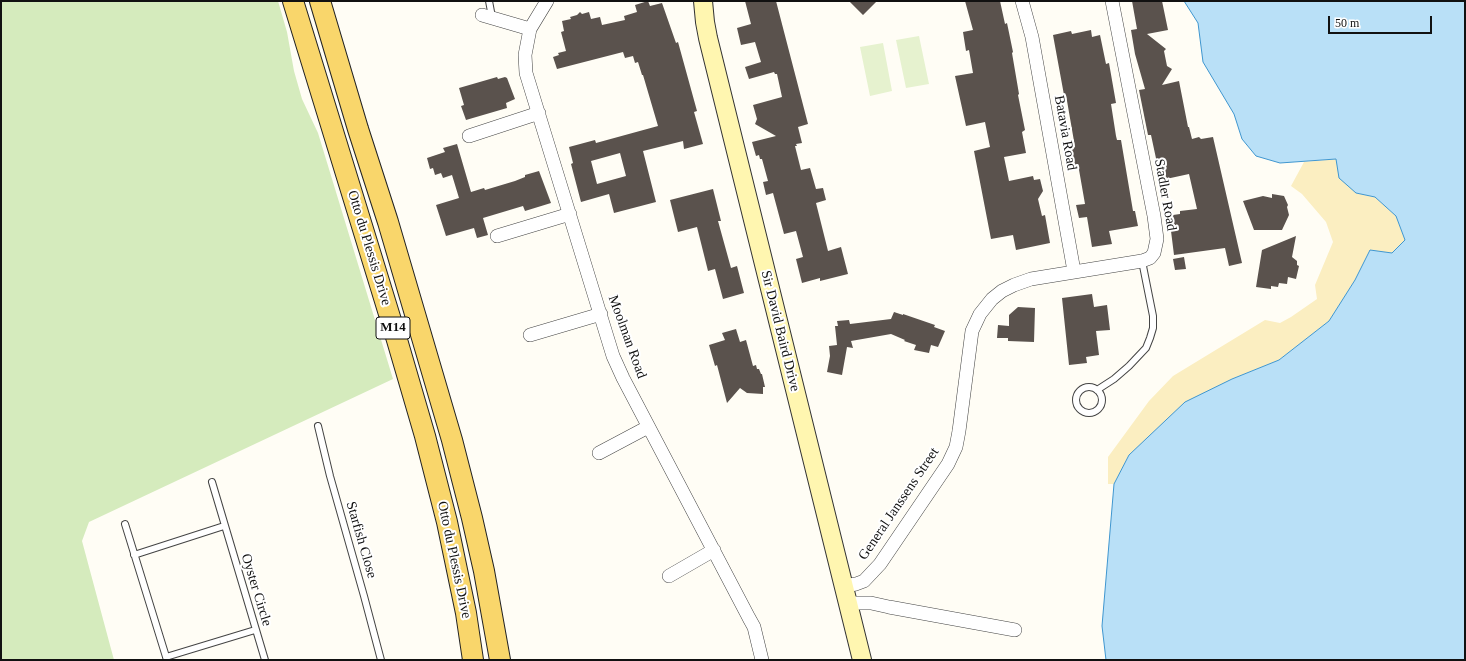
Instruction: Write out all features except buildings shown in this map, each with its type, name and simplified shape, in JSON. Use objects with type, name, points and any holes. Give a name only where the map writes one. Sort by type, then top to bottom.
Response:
[{"type":"main road","name":"Otto du Plessis Drive","points":[[293,1],[397,340],[424,436],[447,522],[466,613],[473,660]]},
{"type":"main road","name":"Otto du Plessis Drive","points":[[320,1],[452,440],[484,571],[500,660]]},
{"type":"main road","points":[[397,340],[421,333]]},
{"type":"street","name":"Moolman Road","points":[[547,1],[530,29],[525,55],[526,72],[614,356],[623,378],[648,427],[754,627],[762,660]]},
{"type":"street","name":"Sir David Baird Drive","points":[[703,1],[708,38],[862,660]]},
{"type":"street","name":"Batavia Road","points":[[1022,1],[1032,37],[1074,271]]},
{"type":"street","name":"Stadler Road","points":[[1112,1],[1153,209],[1157,239],[1154,253],[1150,258],[1142,261]]},
{"type":"street","points":[[487,16],[530,29]]},
{"type":"street","points":[[469,136],[539,114]]},
{"type":"street","points":[[497,236],[570,214]]},
{"type":"street","name":"General Janssens Street","points":[[846,594],[856,584],[864,581],[880,564],[948,464],[956,447],[972,331],[980,314],[992,299],[1002,291],[1031,279],[1142,261]]},
{"type":"street","points":[[530,335],[601,314]]},
{"type":"street","points":[[598,453],[648,427]]},
{"type":"street","points":[[669,576],[714,550]]},
{"type":"street","points":[[846,594],[871,603],[889,607],[1015,630]]},
{"type":"lane","points":[[487,16],[489,1]]},
{"type":"lane","points":[[1097,390],[1114,379],[1129,366],[1146,348],[1150,338],[1153,328],[1153,316],[1142,261]]},
{"type":"lane","points":[[1085,387],[1092,387],[1097,390],[1101,395],[1102,401],[1100,407],[1095,412],[1083,412],[1078,408],[1075,402],[1076,396],[1080,390],[1085,387]]},
{"type":"lane","name":"Starfish Close","points":[[318,426],[330,476],[381,660]]},
{"type":"lane","name":"Oyster Circle","points":[[212,482],[265,660]]},
{"type":"lane","points":[[125,524],[167,659],[255,630]]},
{"type":"lane","points":[[134,555],[224,526]]},
{"type":"green space","points":[[1,1],[278,1],[287,32],[294,71],[302,99],[318,133],[393,379],[89,522],[82,541],[114,660],[1,660]]},
{"type":"green space","points":[[919,36],[929,84],[906,88],[896,40]]},
{"type":"green space","points":[[883,43],[892,91],[870,96],[860,47]]},
{"type":"sand","points":[[1336,159],[1356,193],[1375,197],[1396,216],[1405,240],[1392,253],[1370,250],[1355,280],[1329,321],[1279,360],[1232,379],[1129,455],[1114,484],[1108,484],[1108,457],[1149,401],[1173,376],[1265,320],[1280,323],[1317,299],[1315,285],[1333,242],[1326,222],[1302,194],[1291,186],[1304,162]]},
{"type":"water","points":[[1184,1],[1465,1],[1465,660],[1106,660],[1102,626],[1114,484],[1129,455],[1185,402],[1232,379],[1279,360],[1329,321],[1355,280],[1370,250],[1392,253],[1405,240],[1396,216],[1375,197],[1356,193],[1339,178],[1336,159],[1280,163],[1256,156],[1242,139],[1234,114],[1203,62],[1198,23]]}]
